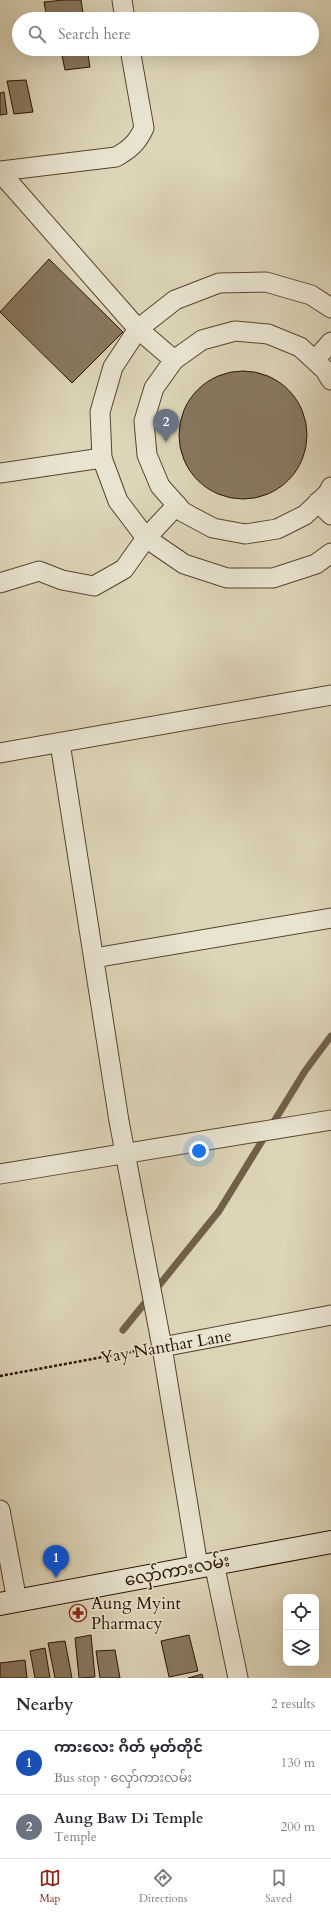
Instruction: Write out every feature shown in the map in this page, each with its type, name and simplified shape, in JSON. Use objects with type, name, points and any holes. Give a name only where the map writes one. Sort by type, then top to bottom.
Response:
[{"type":"main road","name":"လှော်ကားလမ်း","points":[[9,1602],[331,1542]]},
{"type":"street","points":[[122,0],[124,12]]},
{"type":"street","points":[[0,172],[116,157],[130,148],[138,140],[144,128],[131,56]]},
{"type":"street","points":[[0,172],[138,329],[174,360]]},
{"type":"street","points":[[331,308],[311,294],[266,282],[219,283],[175,300],[138,329],[113,367],[100,412],[102,458],[118,501],[146,538],[184,564],[227,578],[273,578],[316,564],[331,553]]},
{"type":"street","points":[[331,380],[326,370],[300,347],[268,334],[235,331],[202,340],[174,360],[154,388],[144,420],[147,455],[160,486],[183,512],[213,528],[245,534],[277,529],[305,515],[325,509],[328,492],[331,487]]},
{"type":"street","points":[[315,360],[331,342]]},
{"type":"street","points":[[0,473],[102,458]]},
{"type":"street","points":[[0,583],[39,571],[62,580],[94,586],[124,569],[146,538],[176,505]]},
{"type":"street","points":[[0,753],[331,695]]},
{"type":"street","points":[[60,743],[119,1121],[155,1312],[206,1565],[238,1678]]},
{"type":"street","points":[[94,958],[331,918]]},
{"type":"street","points":[[0,1174],[331,1120]]},
{"type":"street","name":"Yay Nanthar Lane","points":[[162,1347],[331,1315]]},
{"type":"street","points":[[0,1510],[9,1602]]},
{"type":"path","name":"Yay Nanthar Lane","points":[[0,1376],[162,1347]]},
{"type":"building","points":[[81,0],[83,12],[46,12],[44,2]]},
{"type":"building","points":[[62,56],[88,56],[90,67],[65,70]]},
{"type":"building","points":[[26,80],[33,112],[14,114],[7,81]]},
{"type":"building","points":[[4,92],[7,114],[0,115],[0,93]]},
{"type":"building","points":[[49,259],[123,332],[72,383],[0,312]]},
{"type":"building","points":[[237,371],[249,371],[268,375],[289,389],[303,410],[307,435],[303,460],[289,481],[268,495],[249,499],[237,499],[218,495],[197,481],[183,460],[179,441],[179,429],[183,410],[197,389],[218,375]]},
{"type":"building","points":[[91,1635],[95,1677],[79,1678],[75,1638]]},
{"type":"building","points":[[189,1635],[198,1671],[169,1677],[161,1641]]},
{"type":"building","points":[[65,1641],[72,1678],[55,1678],[48,1643]]},
{"type":"building","points":[[45,1648],[50,1678],[35,1678],[30,1651]]},
{"type":"building","points":[[115,1650],[120,1678],[100,1678],[96,1651]]},
{"type":"building","points":[[25,1660],[27,1678],[0,1678],[0,1663]]},
{"type":"building","points":[[202,1674],[203,1678],[188,1678]]},
{"type":"waterway","points":[[123,1330],[219,1211],[305,1071],[331,1036]]},
{"type":"place","name":"Aung Baw Di Temple","points":[[166,442]]},
{"type":"place","name":"ကားလေး ဂိတ် မှတ်တိုင်","points":[[56,1578]]},
{"type":"place","name":"Aung Myint Pharmacy","points":[[78,1613]]}]
